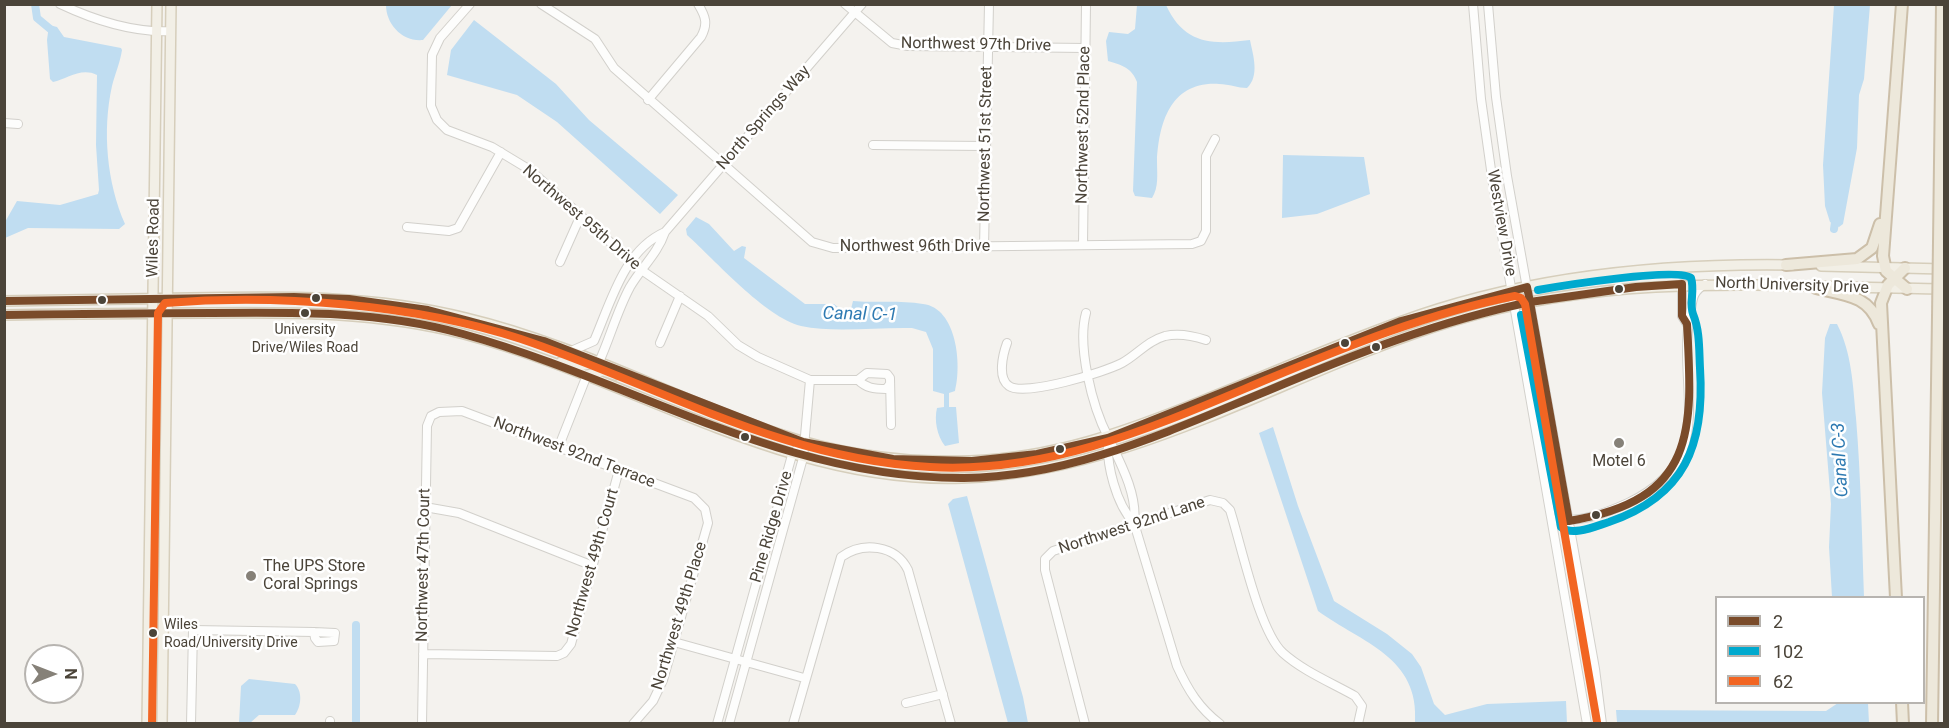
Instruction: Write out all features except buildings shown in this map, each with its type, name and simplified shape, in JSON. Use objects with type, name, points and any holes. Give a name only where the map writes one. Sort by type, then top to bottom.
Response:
[{"type":"highway","points":[[1902,4],[1885,204],[1884,267],[1907,289]]},
{"type":"highway","points":[[1932,723],[1942,4]]},
{"type":"highway","points":[[1786,265],[1846,261],[1865,254],[1875,243],[1885,204]]},
{"type":"highway","points":[[1896,596],[1881,303],[1886,289],[1905,268]]},
{"type":"highway","points":[[1816,288],[1855,296],[1868,305],[1879,324],[1882,348]]},
{"type":"highway","points":[[1902,704],[1903,723]]},
{"type":"main road","name":"Wiles Road","points":[[147,723],[157,4]]},
{"type":"main road","name":"Wiles Road","points":[[162,723],[171,4]]},
{"type":"main road","name":"North University Drive","points":[[4,301],[304,297],[388,303],[466,318],[571,351],[803,442],[893,459],[962,461],[1037,454],[1108,438],[1401,321],[1527,287],[1630,272],[1725,266],[1786,265],[1944,269]]},
{"type":"main road","points":[[1682,284],[1695,272],[1725,266]]},
{"type":"main road","name":"North University Drive","points":[[4,315],[281,312],[389,318],[457,332],[513,347],[792,455],[897,476],[964,478],[1044,470],[1117,452],[1294,380],[1455,320],[1529,303],[1636,287],[1706,283],[1944,290]]},
{"type":"main road","points":[[1294,380],[1307,364],[1307,359]]},
{"type":"main road","points":[[556,363],[584,365],[599,362]]},
{"type":"main road","points":[[587,375],[603,371],[627,379],[638,378]]},
{"type":"street","points":[[60,4],[82,15],[130,29],[171,31]]},
{"type":"street","name":"Northwest 95th Drive","points":[[470,4],[440,38],[432,55],[431,106],[437,120],[447,130],[501,152],[530,170],[640,269],[708,316],[738,345],[758,357],[810,380],[858,380],[867,373],[887,374],[890,384],[886,389],[876,389],[865,386],[858,380]]},
{"type":"street","name":"Northwest 96th Drive","points":[[541,4],[595,39],[614,68],[648,100],[812,242],[833,248],[1192,244],[1201,241],[1206,231],[1206,156],[1215,139]]},
{"type":"street","points":[[648,100],[701,38],[706,27],[706,17],[698,4]]},
{"type":"street","name":"Northwest 97th Drive","points":[[845,4],[892,43],[908,46],[1086,48]]},
{"type":"street","name":"North Springs Way","points":[[599,362],[628,291],[640,269],[661,245],[665,232],[862,4]]},
{"type":"street","name":"Northwest 51st Street","points":[[984,247],[989,4]]},
{"type":"street","name":"Northwest 52nd Place","points":[[1083,245],[1086,4]]},
{"type":"street","name":"Westview Drive","points":[[1473,4],[1487,141],[1587,723]]},
{"type":"street","name":"Westview Drive","points":[[1488,4],[1502,142],[1595,669],[1602,723]]},
{"type":"street","points":[[4,123],[18,124]]},
{"type":"street","points":[[873,145],[985,146]]},
{"type":"street","points":[[407,227],[449,231],[458,228],[501,152]]},
{"type":"street","points":[[560,262],[580,217]]},
{"type":"street","name":"North Springs Way","points":[[571,351],[594,340],[630,260],[652,237],[665,232]]},
{"type":"street","points":[[1555,530],[1569,521],[1616,508],[1639,497],[1658,485],[1677,465],[1686,442],[1690,414],[1687,324],[1692,296],[1706,283]]},
{"type":"street","points":[[1682,284],[1682,316],[1687,324]]},
{"type":"street","points":[[660,343],[680,296]]},
{"type":"street","points":[[1086,313],[1082,328],[1088,374],[1108,438],[1117,452],[1136,510],[1134,524],[1177,666],[1187,688],[1204,712],[1220,723]]},
{"type":"street","points":[[1008,342],[1003,356],[1004,380],[1010,387],[1035,387],[1121,364],[1144,346],[1166,336],[1193,336],[1206,340]]},
{"type":"street","points":[[559,446],[587,375]]},
{"type":"street","points":[[803,442],[808,422],[810,380]]},
{"type":"street","points":[[890,384],[891,425]]},
{"type":"street","name":"Northwest 92nd Terrace","points":[[439,412],[462,411],[559,446],[694,498],[705,509]]},
{"type":"street","name":"Northwest 47th Court","points":[[422,723],[427,426],[431,416],[439,412]]},
{"type":"street","points":[[1108,438],[1107,454],[1124,513],[1134,524]]},
{"type":"street","name":"Pine Ridge Drive","points":[[717,723],[792,455],[803,442]]},
{"type":"street","name":"Pine Ridge Drive","points":[[729,723],[804,458],[803,442]]},
{"type":"street","name":"Northwest 49th Court","points":[[423,654],[557,656],[564,653],[571,644],[619,470]]},
{"type":"street","points":[[1119,493],[1129,490]]},
{"type":"street","name":"Northwest 92nd Lane","points":[[1085,723],[1045,570],[1045,559],[1053,550],[1210,500],[1223,503],[1230,510],[1266,625],[1275,644],[1284,654],[1355,696],[1362,706],[1358,723]]},
{"type":"street","points":[[425,507],[459,513],[593,566]]},
{"type":"street","name":"Northwest 49th Place","points":[[636,721],[653,701],[663,680],[708,523],[705,509]]},
{"type":"street","points":[[1553,519],[1569,521]]},
{"type":"street","points":[[793,723],[840,557],[863,548],[892,551],[903,559],[951,723]]},
{"type":"street","points":[[191,723],[193,630],[314,632]]},
{"type":"street","points":[[675,642],[804,678]]},
{"type":"street","points":[[906,703],[943,694]]},
{"type":"water","points":[[386,4],[452,5],[423,40],[415,40],[402,35],[392,25]]},
{"type":"water","points":[[1137,5],[1166,5],[1181,28],[1200,39],[1223,42],[1250,40],[1254,59],[1253,78],[1247,88],[1223,84],[1203,85],[1189,89],[1171,107],[1165,119],[1158,146],[1157,185],[1152,198],[1135,196],[1133,191],[1137,82],[1126,68],[1108,61],[1106,41],[1109,32],[1128,34],[1135,29]]},
{"type":"water","points":[[1834,5],[1870,5],[1864,79],[1859,95],[1857,148],[1843,224],[1839,227],[1830,222],[1825,206],[1823,165]]},
{"type":"water","points":[[474,20],[556,84],[589,120],[678,195],[660,214],[557,122],[517,95],[447,75],[451,50]]},
{"type":"water","points":[[49,25],[57,27],[64,37],[122,50],[109,103],[107,139],[110,174],[125,224],[119,229],[28,228],[5,238],[5,222],[17,201],[60,205],[98,194],[99,190],[96,145],[97,75],[85,72],[53,82],[50,79],[47,40]]},
{"type":"water","points":[[1283,155],[1364,157],[1370,194],[1317,214],[1282,218]]},
{"type":"water","name":"Canal C-1","points":[[696,217],[709,224],[734,251],[742,246],[746,247],[744,258],[805,304],[834,304],[843,311],[851,309],[853,301],[914,303],[934,308],[950,326],[957,353],[957,380],[955,391],[949,393],[949,407],[956,407],[959,443],[945,446],[938,433],[936,413],[937,408],[944,407],[944,394],[933,391],[933,349],[926,332],[912,328],[814,328],[787,321],[756,300],[687,235],[686,229]]},
{"type":"water","points":[[1830,324],[1837,324],[1846,346],[1853,382],[1859,463],[1864,596],[1832,596],[1829,547],[1831,504],[1822,393],[1825,338]]},
{"type":"water","points":[[1273,427],[1298,506],[1334,601],[1387,634],[1412,654],[1421,667],[1434,704],[1445,715],[1487,704],[1566,701],[1567,723],[1415,723],[1414,701],[1408,682],[1398,667],[1385,654],[1318,611],[1259,433]]},
{"type":"water","points":[[967,496],[1023,697],[1028,723],[1008,723],[948,504],[953,499]]},
{"type":"water","points":[[249,679],[295,684],[298,687],[300,700],[295,715],[259,715],[250,723],[239,723],[241,686]]},
{"type":"water","points":[[1836,704],[1868,704],[1869,723],[1617,722],[1616,710],[1826,711]]},
{"type":"waterway","points":[[35,4],[37,18],[55,33]]},
{"type":"waterway","name":"Canal C-3","points":[[1834,229],[1836,215]]},
{"type":"waterway","points":[[356,625],[356,724]]},
{"type":"transit line","name":"102","points":[[1521,315],[1561,527],[1571,531],[1591,528],[1635,511],[1656,498],[1673,482],[1685,464],[1699,421],[1701,396],[1699,347],[1692,310],[1691,278],[1682,275],[1643,276],[1538,290]]},
{"type":"transit line","name":"2","points":[[1682,284],[1682,316],[1687,324],[1689,397],[1686,428],[1678,455],[1664,478],[1642,496],[1611,511],[1569,521],[1530,302],[1636,287],[1682,284]]},
{"type":"transit line","name":"2","points":[[4,301],[294,297],[349,299],[428,310],[544,341],[803,442],[893,459],[972,461],[1037,454],[1108,438],[1401,321],[1527,287],[1530,302]]},
{"type":"transit line","name":"62","points":[[152,724],[158,313],[165,303],[299,301],[345,304],[436,317],[521,339],[572,357],[721,418],[823,451],[876,461],[930,467],[975,467],[1019,463],[1104,443],[1186,413],[1389,331],[1483,303],[1515,296],[1521,298],[1525,304],[1597,722]]},
{"type":"transit line","name":"2","points":[[4,315],[338,314],[432,326],[526,354],[770,445],[833,463],[897,474],[964,478],[1004,476],[1081,461],[1157,436],[1396,340],[1462,319],[1530,302]]},
{"type":"place","name":"University Drive/Wiles Road","points":[[305,313]]},
{"type":"place","name":"Motel 6","points":[[1619,443]]},
{"type":"place","name":"The UPS Store Coral Springs","points":[[251,576]]},
{"type":"place","name":"Wiles Road/University Drive","points":[[153,633]]}]
